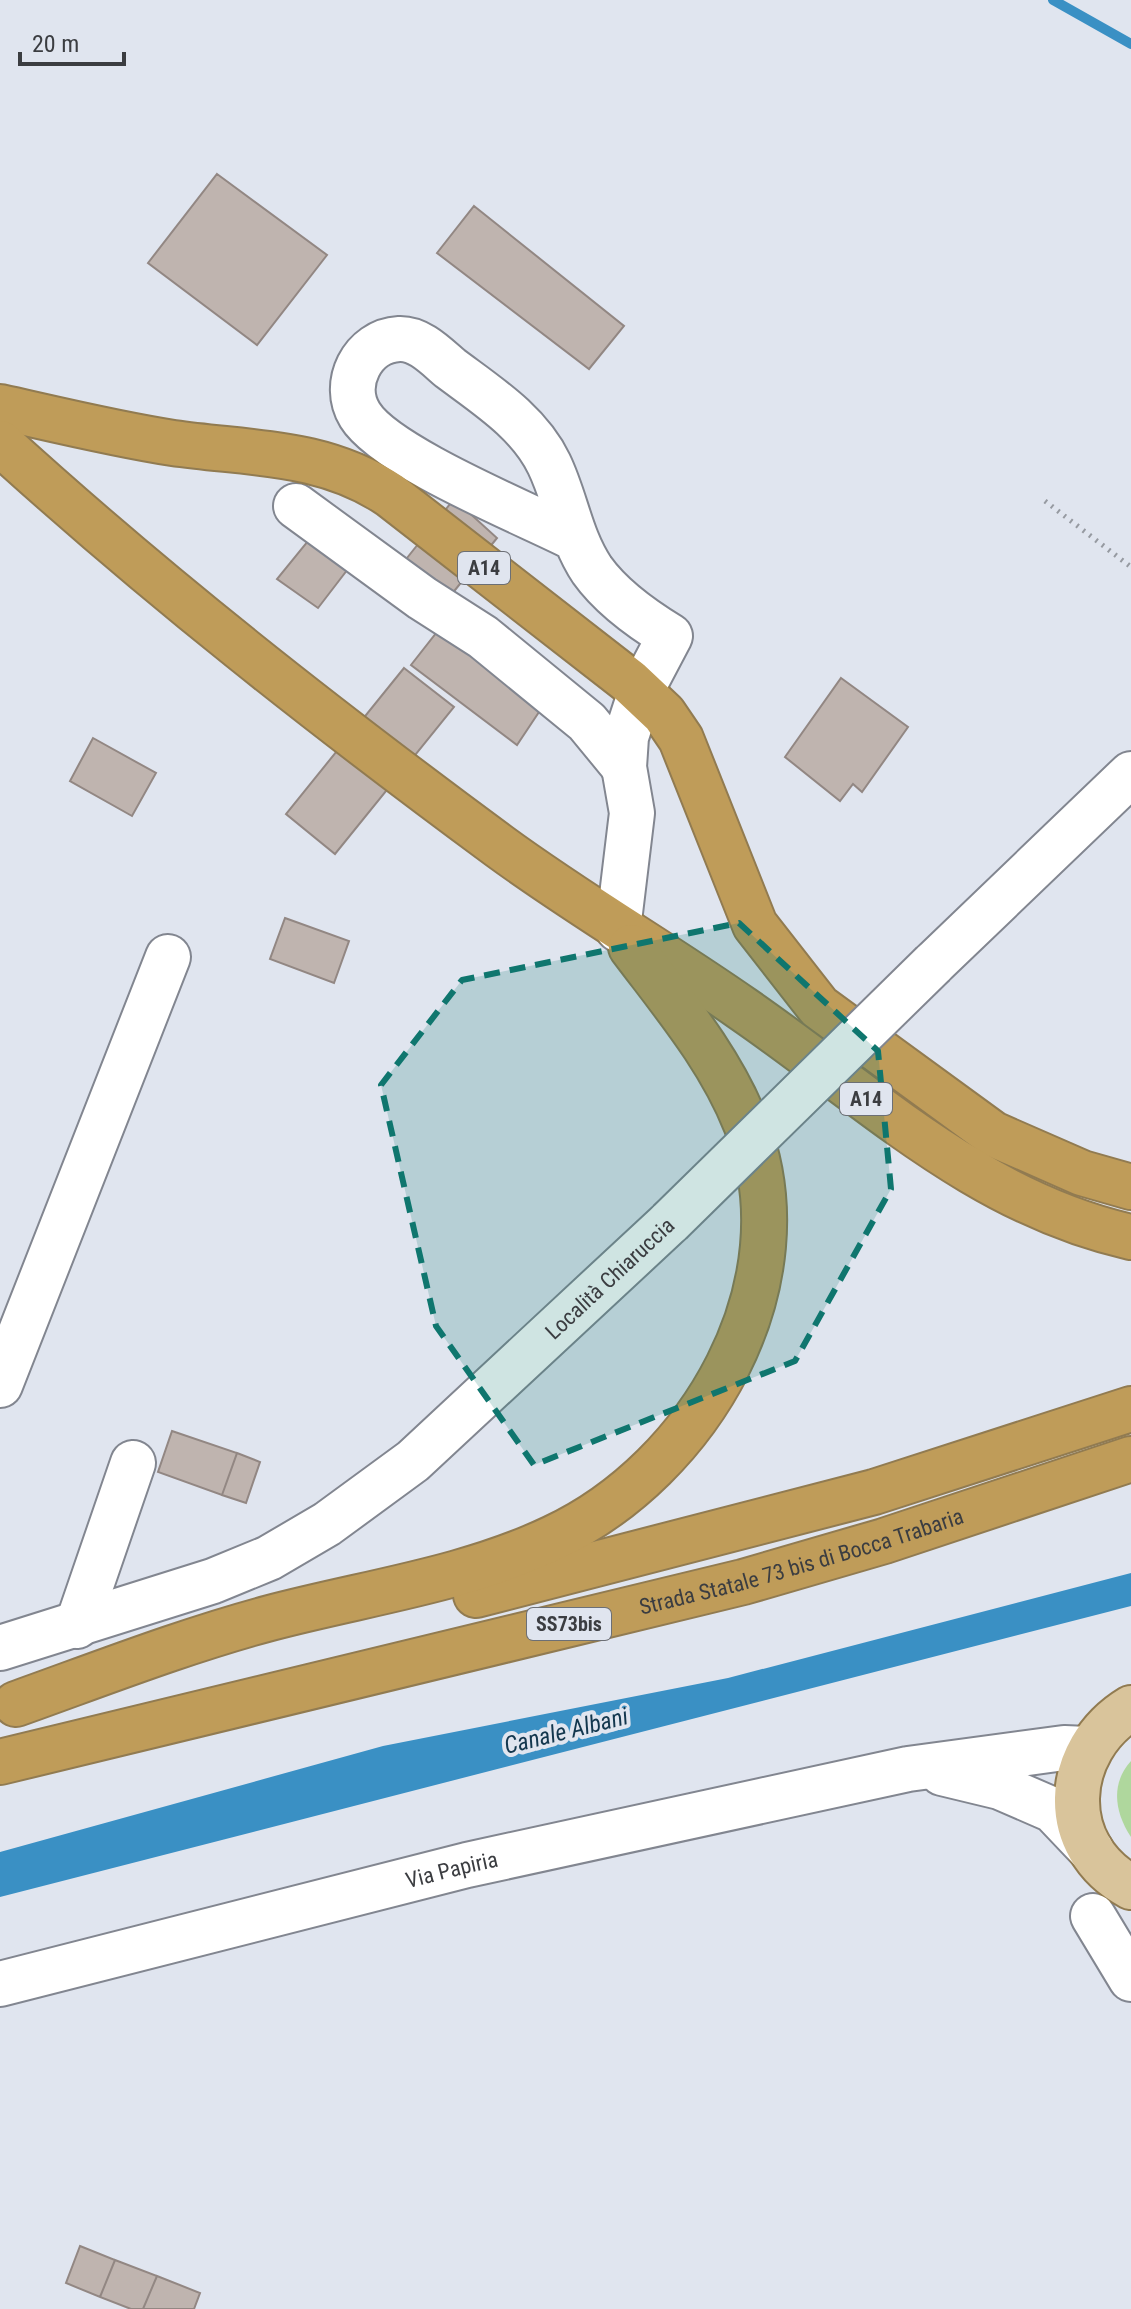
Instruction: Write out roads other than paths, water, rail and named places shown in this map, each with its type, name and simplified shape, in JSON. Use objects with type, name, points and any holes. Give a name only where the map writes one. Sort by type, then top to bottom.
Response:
[{"type":"highway","name":"A14","points":[[0,407],[148,439],[294,456],[357,475],[390,495],[641,691],[664,714],[685,749],[755,925],[819,1007],[993,1134],[1082,1173],[1131,1187]]},
{"type":"highway","name":"A14","points":[[0,443],[126,555],[216,629],[499,846],[618,929],[778,1033],[970,1173],[1060,1216],[1131,1237]]},
{"type":"highway","points":[[8,1706],[227,1630],[483,1565],[534,1547],[601,1511],[648,1473],[694,1425],[725,1371],[751,1303],[762,1230],[757,1166],[747,1126],[726,1081],[618,929]]},
{"type":"highway","name":"Strada Statale 73 bis di Bocca Trabaria","points":[[8,1706],[512,1586],[806,1511],[949,1469],[1131,1409]]},
{"type":"highway","name":"Strada Statale 73 bis di Bocca Trabaria","points":[[0,1762],[743,1582],[884,1541],[1131,1459]]},
{"type":"main road","points":[[1118,1878],[1077,1811],[1077,1790],[1088,1749],[1100,1732],[1131,1708]]},
{"type":"street","points":[[574,538],[407,456],[370,427],[362,418],[352,395],[353,382],[362,359],[382,343],[394,339],[417,342],[502,407],[531,437],[548,462],[574,538],[606,587],[646,621],[670,636],[641,691],[626,737],[624,767],[632,813],[618,929]]},
{"type":"street","points":[[296,506],[483,637],[587,722],[624,767]]},
{"type":"street","name":"Località Chiaruccia","points":[[0,1648],[77,1626],[251,1566],[309,1535],[362,1501],[439,1438],[670,1222],[1131,774]]},
{"type":"street","points":[[0,1385],[168,957]]},
{"type":"street","points":[[77,1626],[133,1463]]},
{"type":"street","name":"Via Papiria","points":[[0,1984],[467,1865],[908,1769],[1064,1748],[1088,1749]]},
{"type":"street","name":"Via Papiria","points":[[908,1769],[1000,1787],[1053,1810],[1118,1878]]},
{"type":"street","points":[[1093,1916],[1131,1979]]},
{"type":"water","name":"Canale Albani","points":[[1131,1573],[1131,1606],[0,1897],[0,1852],[383,1746],[728,1678]]},
{"type":"waterway","points":[[1053,0],[1131,44]]}]
